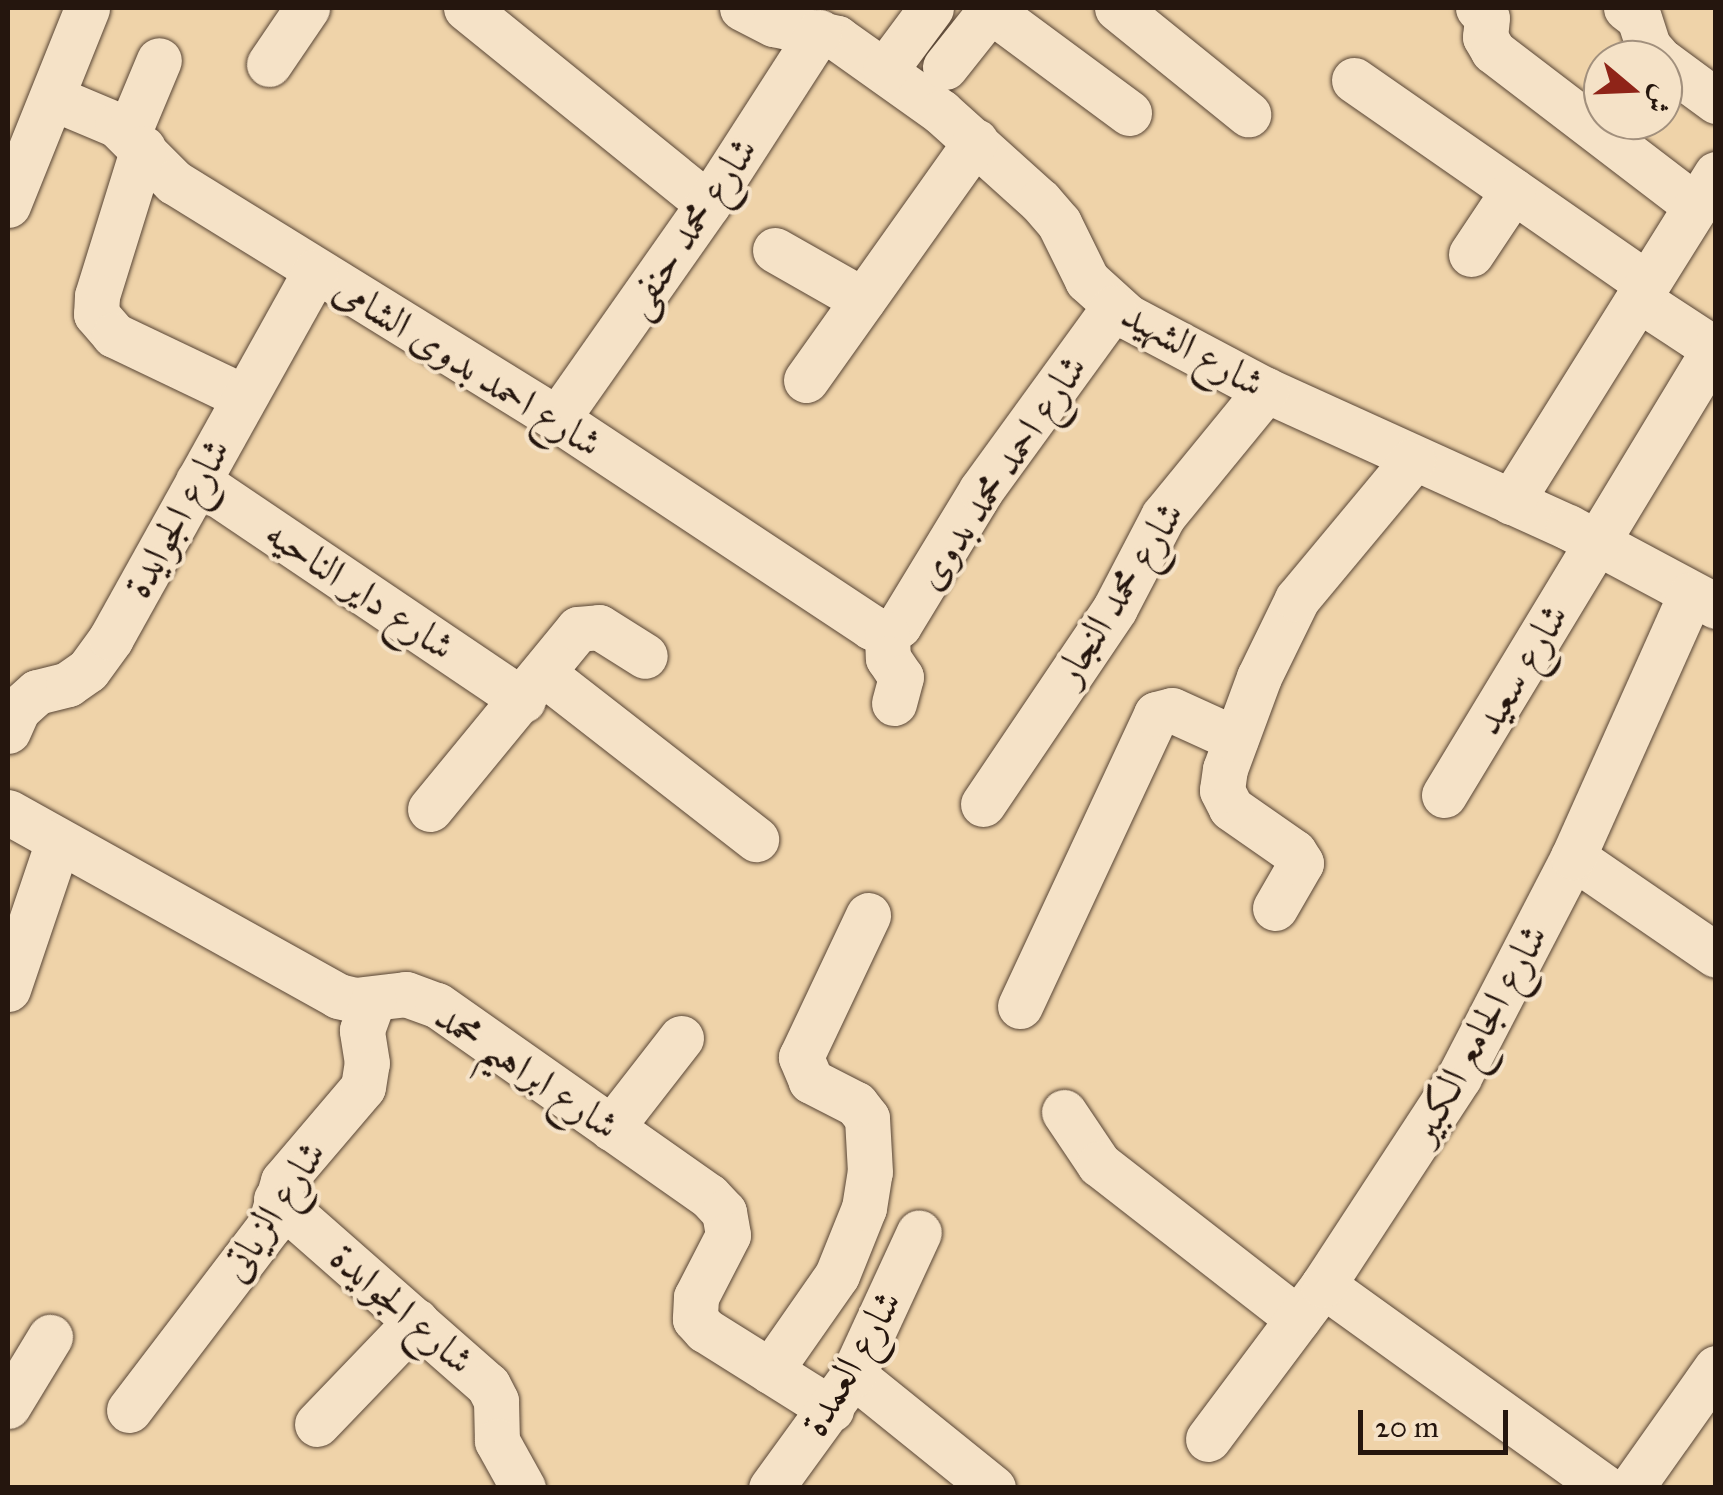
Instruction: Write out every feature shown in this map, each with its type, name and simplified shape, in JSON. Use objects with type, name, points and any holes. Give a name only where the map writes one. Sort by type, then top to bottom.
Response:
[{"type":"street","points":[[8,205],[88,8]]},
{"type":"street","points":[[466,8],[708,204]]},
{"type":"street","name":"شارع الشهيد","points":[[742,8],[774,24],[837,38],[976,141],[1059,223],[1088,280],[1113,308],[1266,390],[1598,542],[1703,600]]},
{"type":"street","points":[[884,70],[932,8]]},
{"type":"street","points":[[1117,8],[1248,114]]},
{"type":"street","points":[[1478,8],[1487,18],[1485,37],[1493,51],[1706,190],[1511,502]]},
{"type":"street","points":[[1626,8],[1639,18],[1646,40]]},
{"type":"street","points":[[945,67],[991,9],[1129,113]]},
{"type":"street","points":[[269,64],[290,14]]},
{"type":"street","name":"شارع محمد حنفى","points":[[558,419],[708,204],[820,32]]},
{"type":"street","points":[[159,60],[97,296],[96,314],[114,335],[244,398]]},
{"type":"street","points":[[1683,77],[1716,101]]},
{"type":"street","points":[[1354,80],[1513,191],[1714,350]]},
{"type":"street","name":"شارع احمد بدوى الشامى","points":[[52,98],[116,124],[174,182],[558,419],[887,634]]},
{"type":"street","points":[[806,380],[976,141]]},
{"type":"street","points":[[1471,254],[1513,191]]},
{"type":"street","points":[[775,250],[863,300]]},
{"type":"street","name":"شارع الجوايدة","points":[[8,732],[18,709],[37,692],[68,684],[88,670],[315,271]]},
{"type":"street","name":"شارع احمد محمد بدوى","points":[[887,634],[899,625],[981,490],[1113,308]]},
{"type":"street","name":"شارع سعيد","points":[[1444,795],[1714,350]]},
{"type":"street","name":"شارع محمد النجار","points":[[983,804],[1115,608],[1163,516],[1266,390]]},
{"type":"street","points":[[1275,908],[1301,863],[1294,852],[1238,815],[1225,799],[1222,780],[1282,625],[1297,598],[1414,460]]},
{"type":"street","name":"شارع داير الناحيه","points":[[198,481],[533,687],[756,839]]},
{"type":"street","name":"شارع الجامع الكبير","points":[[1208,1440],[1310,1302],[1458,1077],[1703,600]]},
{"type":"street","points":[[430,809],[574,634],[585,626],[599,627],[645,656]]},
{"type":"street","points":[[887,634],[888,658],[901,678],[894,703]]},
{"type":"street","points":[[1020,1006],[1156,714],[1172,710],[1236,738]]},
{"type":"street","name":"شارع ابراهيم محمد","points":[[8,812],[338,996],[373,999],[406,994],[436,1006],[709,1196],[724,1212],[728,1235],[693,1311],[705,1330],[770,1371]]},
{"type":"street","points":[[8,989],[58,842]]},
{"type":"street","points":[[1573,857],[1716,955]]},
{"type":"street","points":[[868,915],[801,1056],[811,1081],[856,1104],[867,1118],[870,1172],[864,1208],[838,1275],[770,1371],[842,1392],[994,1488]]},
{"type":"street","name":"شارع الزياتى","points":[[129,1410],[270,1226],[283,1181],[362,1087],[367,1062],[362,1030],[373,999]]},
{"type":"street","points":[[611,1128],[681,1038]]},
{"type":"street","points":[[1064,1112],[1099,1164],[1606,1488]]},
{"type":"street","name":"شارع الجوايدة","points":[[276,1199],[494,1393],[497,1442],[521,1487]]},
{"type":"street","name":"شارع العمدة","points":[[771,1488],[842,1392],[919,1232]]},
{"type":"street","points":[[317,1424],[416,1321]]},
{"type":"street","points":[[8,1406],[50,1337]]},
{"type":"street","points":[[1631,1488],[1716,1368]]}]
